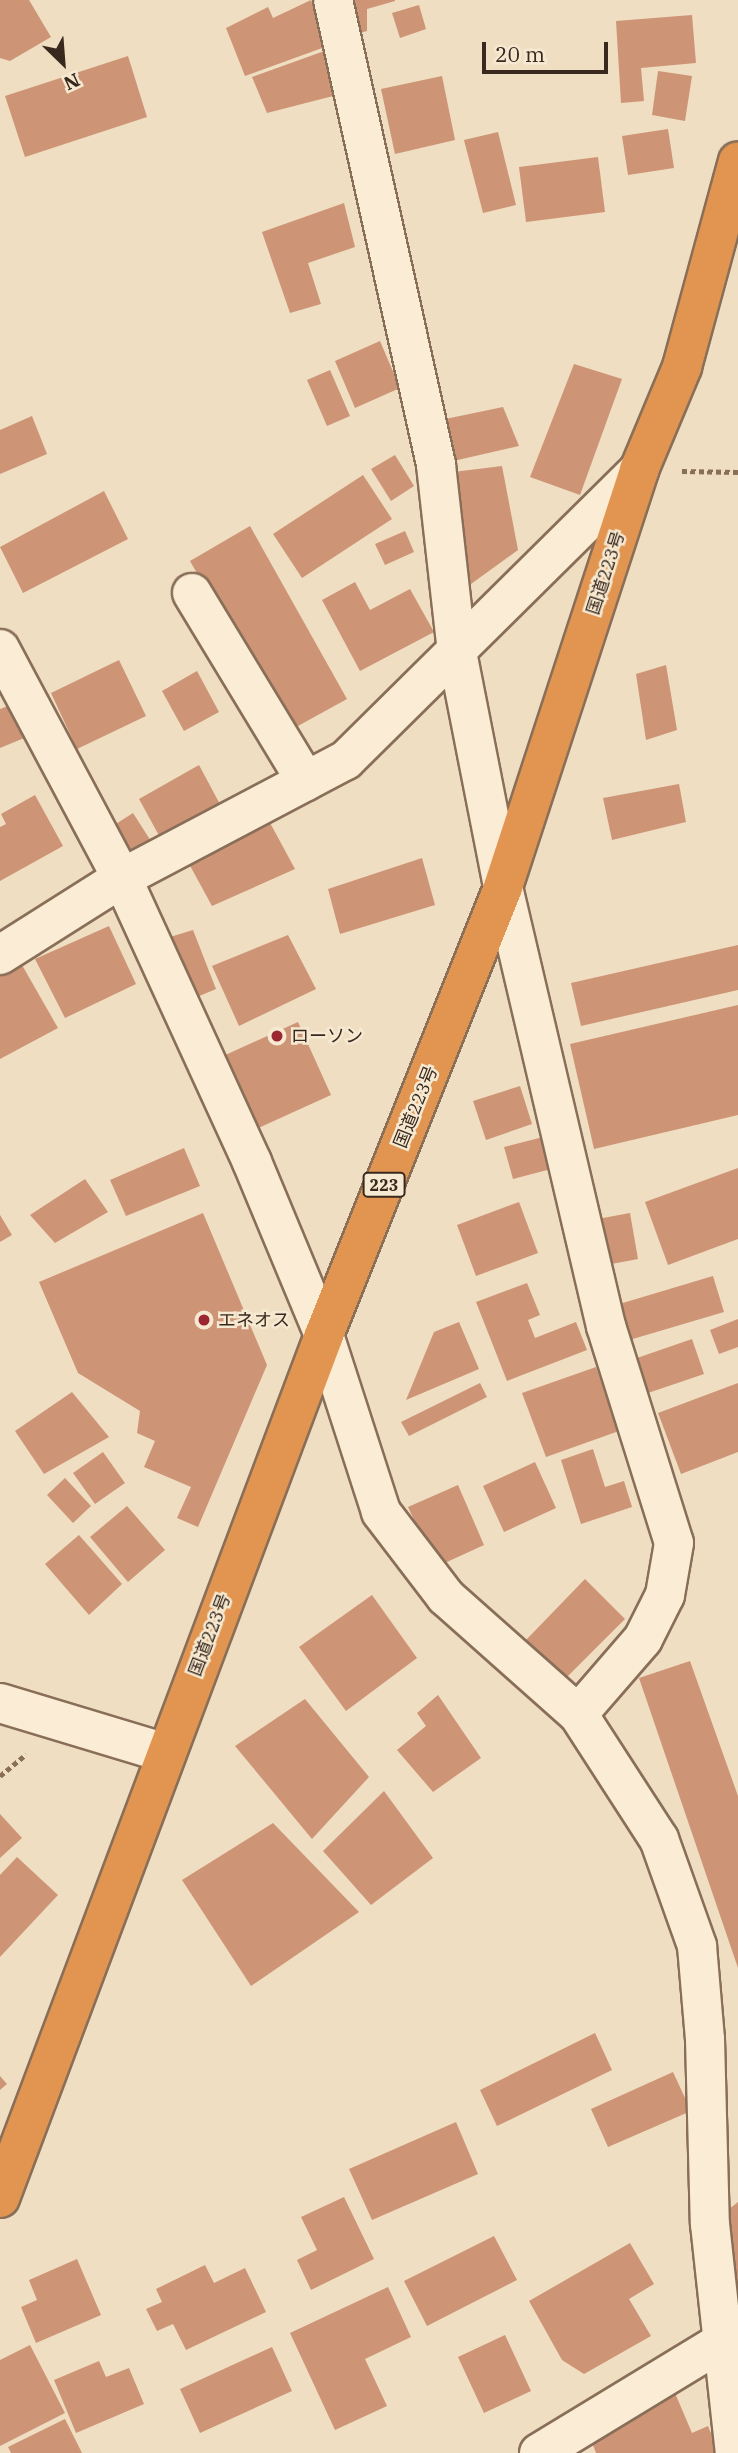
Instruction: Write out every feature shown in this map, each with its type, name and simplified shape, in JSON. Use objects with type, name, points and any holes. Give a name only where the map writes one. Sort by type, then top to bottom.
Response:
[{"type":"highway","name":"国道223号","points":[[0,2198],[324,1335],[503,887],[639,470],[682,368],[738,162]]},
{"type":"street","points":[[333,0],[436,464],[457,652],[503,887],[606,1326],[674,1543],[665,1595],[643,1639],[578,1714]]},
{"type":"street","points":[[0,956],[122,878],[346,760],[639,470]]},
{"type":"street","points":[[192,593],[306,781]]},
{"type":"street","points":[[0,649],[122,878],[252,1161],[324,1335],[381,1512],[446,1597],[578,1714],[659,1839],[696,1946],[705,2039],[710,2224],[731,2338],[735,2453]]},
{"type":"street","points":[[0,1703],[166,1753]]},
{"type":"street","points":[[540,2453],[731,2338]]},
{"type":"path","points":[[639,470],[738,472]]},
{"type":"building","points":[[0,0],[29,0],[51,37],[10,61],[0,58]]},
{"type":"building","points":[[311,0],[325,47],[245,76],[226,28],[268,7],[273,18]]},
{"type":"building","points":[[339,0],[395,1],[367,9],[367,31],[346,37]]},
{"type":"building","points":[[419,5],[426,29],[400,38],[392,13]]},
{"type":"building","points":[[692,15],[696,63],[641,68],[644,101],[621,103],[616,21]]},
{"type":"building","points":[[327,50],[337,95],[267,113],[252,77]]},
{"type":"building","points":[[128,56],[147,117],[25,157],[5,96]]},
{"type":"building","points":[[658,71],[692,76],[685,121],[652,115]]},
{"type":"building","points":[[442,76],[455,140],[395,154],[381,89]]},
{"type":"building","points":[[668,129],[674,168],[628,175],[622,136]]},
{"type":"building","points":[[498,132],[516,205],[483,213],[464,140]]},
{"type":"building","points":[[598,157],[605,212],[526,222],[519,167]]},
{"type":"building","points":[[344,203],[355,247],[308,263],[321,304],[290,313],[262,232]]},
{"type":"building","points":[[380,341],[400,388],[355,408],[335,361]]},
{"type":"building","points":[[574,364],[622,379],[580,495],[530,477]]},
{"type":"building","points":[[330,370],[350,416],[327,426],[307,380]]},
{"type":"building","points":[[503,407],[519,446],[436,465],[426,423]]},
{"type":"building","points":[[32,416],[47,454],[0,474],[0,430]]},
{"type":"building","points":[[395,455],[414,486],[391,501],[371,469]]},
{"type":"building","points":[[502,466],[518,550],[471,584],[437,474]]},
{"type":"building","points":[[363,475],[392,519],[302,578],[273,534]]},
{"type":"building","points":[[104,491],[128,539],[23,593],[0,547]]},
{"type":"building","points":[[250,526],[347,699],[287,732],[190,561]]},
{"type":"building","points":[[405,531],[414,552],[385,565],[375,544]]},
{"type":"building","points":[[355,582],[370,610],[410,589],[434,632],[360,671],[322,600]]},
{"type":"building","points":[[119,660],[146,716],[77,749],[51,693]]},
{"type":"building","points":[[666,665],[677,730],[646,740],[636,674]]},
{"type":"building","points":[[197,671],[219,712],[184,731],[162,691]]},
{"type":"building","points":[[16,703],[29,736],[0,748],[0,709]]},
{"type":"building","points":[[199,765],[222,808],[162,841],[139,799]]},
{"type":"building","points":[[679,784],[686,822],[612,840],[603,798]]},
{"type":"building","points":[[35,795],[63,846],[0,881],[0,827],[6,824],[1,814]]},
{"type":"building","points":[[133,813],[156,849],[131,866],[108,829]]},
{"type":"building","points":[[269,821],[295,869],[212,906],[188,862]]},
{"type":"building","points":[[422,858],[435,905],[340,934],[328,889]]},
{"type":"building","points":[[109,926],[136,984],[65,1018],[35,959]]},
{"type":"building","points":[[193,930],[216,989],[185,1002],[157,941]]},
{"type":"building","points":[[288,935],[316,989],[239,1026],[212,966]]},
{"type":"building","points":[[738,945],[738,990],[581,1026],[571,983]]},
{"type":"building","points":[[18,958],[58,1028],[0,1059],[0,968]]},
{"type":"building","points":[[738,1005],[738,1115],[594,1149],[570,1044]]},
{"type":"building","points":[[298,1022],[331,1095],[254,1130],[221,1057]]},
{"type":"building","points":[[520,1086],[532,1124],[486,1140],[473,1101]]},
{"type":"building","points":[[543,1137],[551,1169],[513,1179],[504,1147]]},
{"type":"building","points":[[184,1148],[200,1186],[126,1216],[110,1180]]},
{"type":"building","points":[[738,1168],[738,1239],[668,1265],[645,1202]]},
{"type":"building","points":[[85,1179],[108,1212],[55,1243],[30,1215]]},
{"type":"building","points":[[519,1202],[538,1253],[476,1276],[457,1225]]},
{"type":"building","points":[[203,1213],[267,1365],[198,1527],[177,1518],[191,1487],[144,1467],[155,1441],[137,1433],[140,1411],[78,1373],[39,1282]]},
{"type":"building","points":[[630,1213],[638,1259],[601,1266],[592,1220]]},
{"type":"building","points":[[0,1215],[12,1235],[0,1242]]},
{"type":"building","points":[[713,1276],[724,1312],[626,1341],[616,1305]]},
{"type":"building","points":[[527,1283],[540,1315],[528,1320],[535,1338],[576,1322],[587,1350],[507,1381],[476,1302]]},
{"type":"building","points":[[738,1319],[738,1347],[719,1354],[710,1330]]},
{"type":"building","points":[[459,1322],[479,1369],[406,1400],[434,1332]]},
{"type":"building","points":[[692,1339],[704,1374],[648,1393],[637,1358]]},
{"type":"building","points":[[596,1367],[619,1431],[546,1457],[522,1393]]},
{"type":"building","points":[[480,1383],[487,1397],[409,1436],[401,1422]]},
{"type":"building","points":[[738,1383],[738,1452],[681,1474],[658,1413]]},
{"type":"building","points":[[72,1392],[109,1437],[44,1474],[15,1431]]},
{"type":"building","points":[[593,1449],[605,1487],[624,1481],[632,1507],[581,1524],[561,1460]]},
{"type":"building","points":[[103,1452],[125,1483],[95,1504],[73,1473]]},
{"type":"building","points":[[535,1462],[556,1508],[504,1532],[483,1486]]},
{"type":"building","points":[[65,1478],[91,1506],[73,1523],[47,1495]]},
{"type":"building","points":[[458,1485],[484,1545],[436,1567],[408,1507]]},
{"type":"building","points":[[127,1506],[165,1550],[128,1582],[90,1537]]},
{"type":"building","points":[[79,1535],[122,1584],[89,1615],[45,1564]]},
{"type":"building","points":[[585,1579],[625,1619],[565,1679],[526,1640]]},
{"type":"building","points":[[372,1595],[417,1658],[346,1711],[299,1647]]},
{"type":"building","points":[[690,1661],[738,1796],[738,1968],[639,1678]]},
{"type":"building","points":[[438,1695],[481,1758],[433,1792],[397,1750],[426,1726],[417,1713]]},
{"type":"building","points":[[305,1699],[369,1777],[312,1839],[235,1746]]},
{"type":"building","points":[[384,1791],[433,1858],[371,1905],[323,1851]]},
{"type":"building","points":[[0,1814],[22,1838],[0,1858]]},
{"type":"building","points":[[273,1823],[359,1912],[251,1986],[182,1880]]},
{"type":"building","points":[[17,1857],[58,1895],[0,1957],[0,1875]]},
{"type":"building","points":[[595,2033],[612,2070],[497,2126],[480,2090]]},
{"type":"building","points":[[673,2072],[691,2111],[608,2147],[591,2109]]},
{"type":"building","points":[[0,2076],[7,2084],[0,2090]]},
{"type":"building","points":[[456,2122],[478,2174],[372,2220],[349,2169]]},
{"type":"building","points":[[344,2197],[374,2259],[311,2290],[297,2260],[317,2250],[301,2217]]},
{"type":"building","points":[[738,2202],[738,2332],[710,2224]]},
{"type":"building","points":[[494,2236],[517,2280],[427,2326],[404,2281]]},
{"type":"building","points":[[630,2243],[654,2284],[629,2299],[651,2336],[584,2374],[562,2360],[529,2301]]},
{"type":"building","points":[[77,2259],[101,2315],[36,2343],[21,2307],[37,2300],[29,2280]]},
{"type":"building","points":[[205,2265],[214,2283],[245,2268],[266,2312],[186,2350],[173,2324],[157,2331],[146,2309],[162,2302],[156,2289]]},
{"type":"building","points":[[388,2287],[411,2337],[365,2359],[387,2406],[335,2430],[290,2333]]},
{"type":"building","points":[[505,2335],[531,2391],[484,2413],[458,2357]]},
{"type":"building","points":[[30,2345],[65,2413],[0,2446],[0,2360]]},
{"type":"building","points":[[272,2347],[292,2391],[200,2433],[180,2389]]},
{"type":"building","points":[[99,2361],[106,2377],[129,2368],[144,2404],[76,2433],[54,2380]]},
{"type":"building","points":[[675,2393],[692,2433],[708,2426],[719,2453],[596,2453],[587,2429]]},
{"type":"building","points":[[65,2419],[82,2453],[11,2453],[8,2447]]},
{"type":"place","name":"ローソン","points":[[277,1036]]},
{"type":"place","name":"エネオス","points":[[204,1320]]}]
